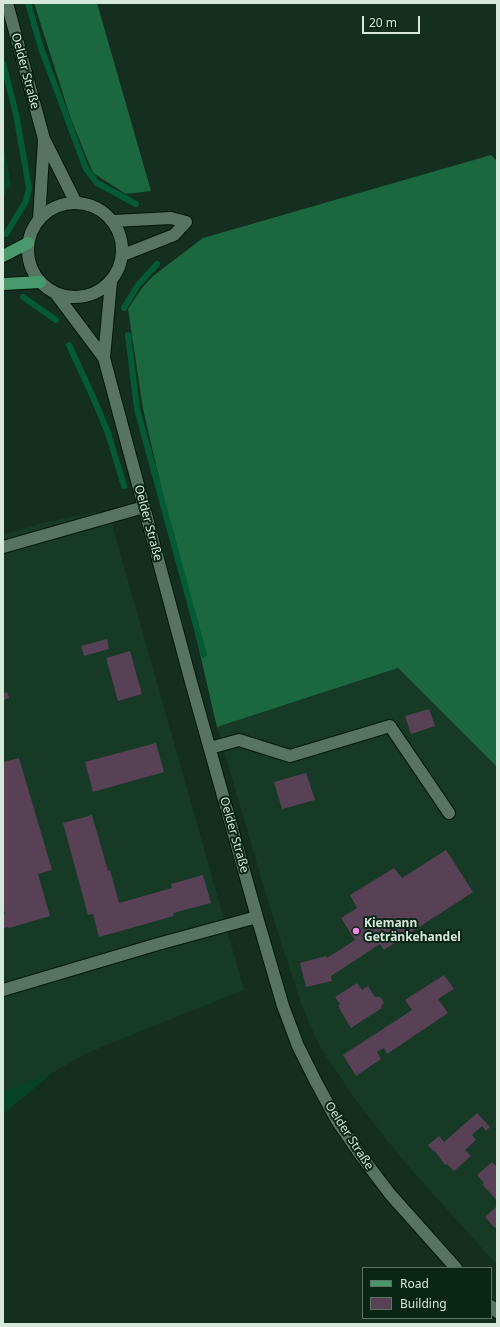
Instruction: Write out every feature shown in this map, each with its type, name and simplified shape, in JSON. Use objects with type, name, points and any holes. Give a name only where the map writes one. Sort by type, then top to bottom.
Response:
[{"type":"main road","points":[[3,256],[28,243]]},
{"type":"main road","points":[[3,284],[40,282]]},
{"type":"street","name":"Oelder Straße","points":[[7,3],[44,139],[76,203]]},
{"type":"street","name":"Oelder Straße","points":[[39,219],[44,139]]},
{"type":"street","points":[[76,203],[90,205],[103,211],[113,221],[119,231],[123,256],[119,270],[111,282],[100,291],[86,297],[74,298],[61,296],[49,291],[40,282],[32,270],[28,257],[28,243],[32,230],[39,219],[50,210],[62,204],[76,203]]},
{"type":"street","points":[[113,221],[171,218],[186,222],[174,235],[123,256]]},
{"type":"street","name":"Oelder Straße","points":[[111,282],[104,358],[256,917],[288,1019],[298,1046],[336,1119],[390,1194],[455,1267]]},
{"type":"street","name":"Oelder Straße","points":[[56,294],[104,358]]},
{"type":"street","points":[[3,547],[144,507]]},
{"type":"street","points":[[210,748],[239,740],[290,756],[390,726],[449,813]]},
{"type":"street","points":[[3,990],[158,944],[256,917]]},
{"type":"shaded area","points":[[3,142],[11,184],[3,198]]},
{"type":"shaded area","points":[[108,510],[244,990],[87,1053],[52,1073],[3,1091],[3,534],[47,522]]},
{"type":"shaded area","points":[[398,668],[497,767],[497,1265],[401,1158],[355,1099],[320,1047],[302,1006],[270,908],[217,727]]},
{"type":"shaded area","points":[[52,1073],[6,1112],[3,1114],[3,1091]]},
{"type":"green space","points":[[34,3],[97,3],[151,191],[126,194],[93,173],[71,119]]},
{"type":"green space","points":[[491,155],[497,161],[497,767],[398,668],[217,727],[143,409],[128,309],[142,288],[153,276],[203,238]]},
{"type":"building","points":[[107,639],[109,649],[84,656],[81,646]]},
{"type":"building","points":[[130,651],[142,694],[118,701],[106,658]]},
{"type":"building","points":[[7,692],[9,698],[3,700],[3,694]]},
{"type":"building","points":[[429,709],[435,726],[411,734],[405,716]]},
{"type":"building","points":[[156,743],[164,772],[93,792],[85,762]]},
{"type":"building","points":[[19,758],[52,870],[38,874],[50,916],[3,929],[3,914],[5,914],[3,908],[3,762]]},
{"type":"building","points":[[306,773],[315,800],[282,809],[274,782]]},
{"type":"building","points":[[92,815],[119,903],[172,888],[171,884],[203,875],[211,903],[173,913],[174,916],[99,937],[93,914],[88,915],[63,823]]},
{"type":"building","points":[[446,850],[473,892],[384,950],[380,944],[331,976],[332,981],[306,987],[300,963],[326,956],[327,958],[355,940],[341,918],[357,908],[350,895],[394,868],[402,878]]},
{"type":"building","points":[[444,975],[454,989],[438,999],[448,1013],[387,1054],[384,1048],[377,1052],[381,1059],[356,1076],[343,1055],[412,1010],[405,1000]]},
{"type":"building","points":[[357,983],[362,990],[368,986],[375,997],[380,997],[384,1002],[381,1007],[382,1008],[351,1028],[338,1006],[340,1004],[335,997]]},
{"type":"building","points":[[477,1113],[490,1127],[486,1131],[482,1126],[472,1135],[476,1140],[465,1150],[471,1156],[454,1171],[447,1164],[445,1165],[435,1151],[434,1152],[428,1145],[439,1136],[444,1142]]},
{"type":"building","points":[[492,1162],[497,1167],[497,1201],[482,1184],[484,1183],[477,1175]]},
{"type":"building","points":[[497,1206],[497,1225],[495,1228],[485,1217]]},
{"type":"waterway","points":[[28,3],[41,48],[86,169],[97,183],[136,204]]},
{"type":"waterway","points":[[3,63],[16,114],[29,188],[26,201],[6,234]]},
{"type":"waterway","points":[[124,308],[138,285],[157,264]]},
{"type":"waterway","points":[[23,297],[56,320]]},
{"type":"waterway","points":[[128,335],[137,409],[204,655]]},
{"type":"waterway","points":[[69,345],[108,433],[124,486]]},
{"type":"place","name":"Kiemann Getränkehandel","points":[[356,931]]}]
